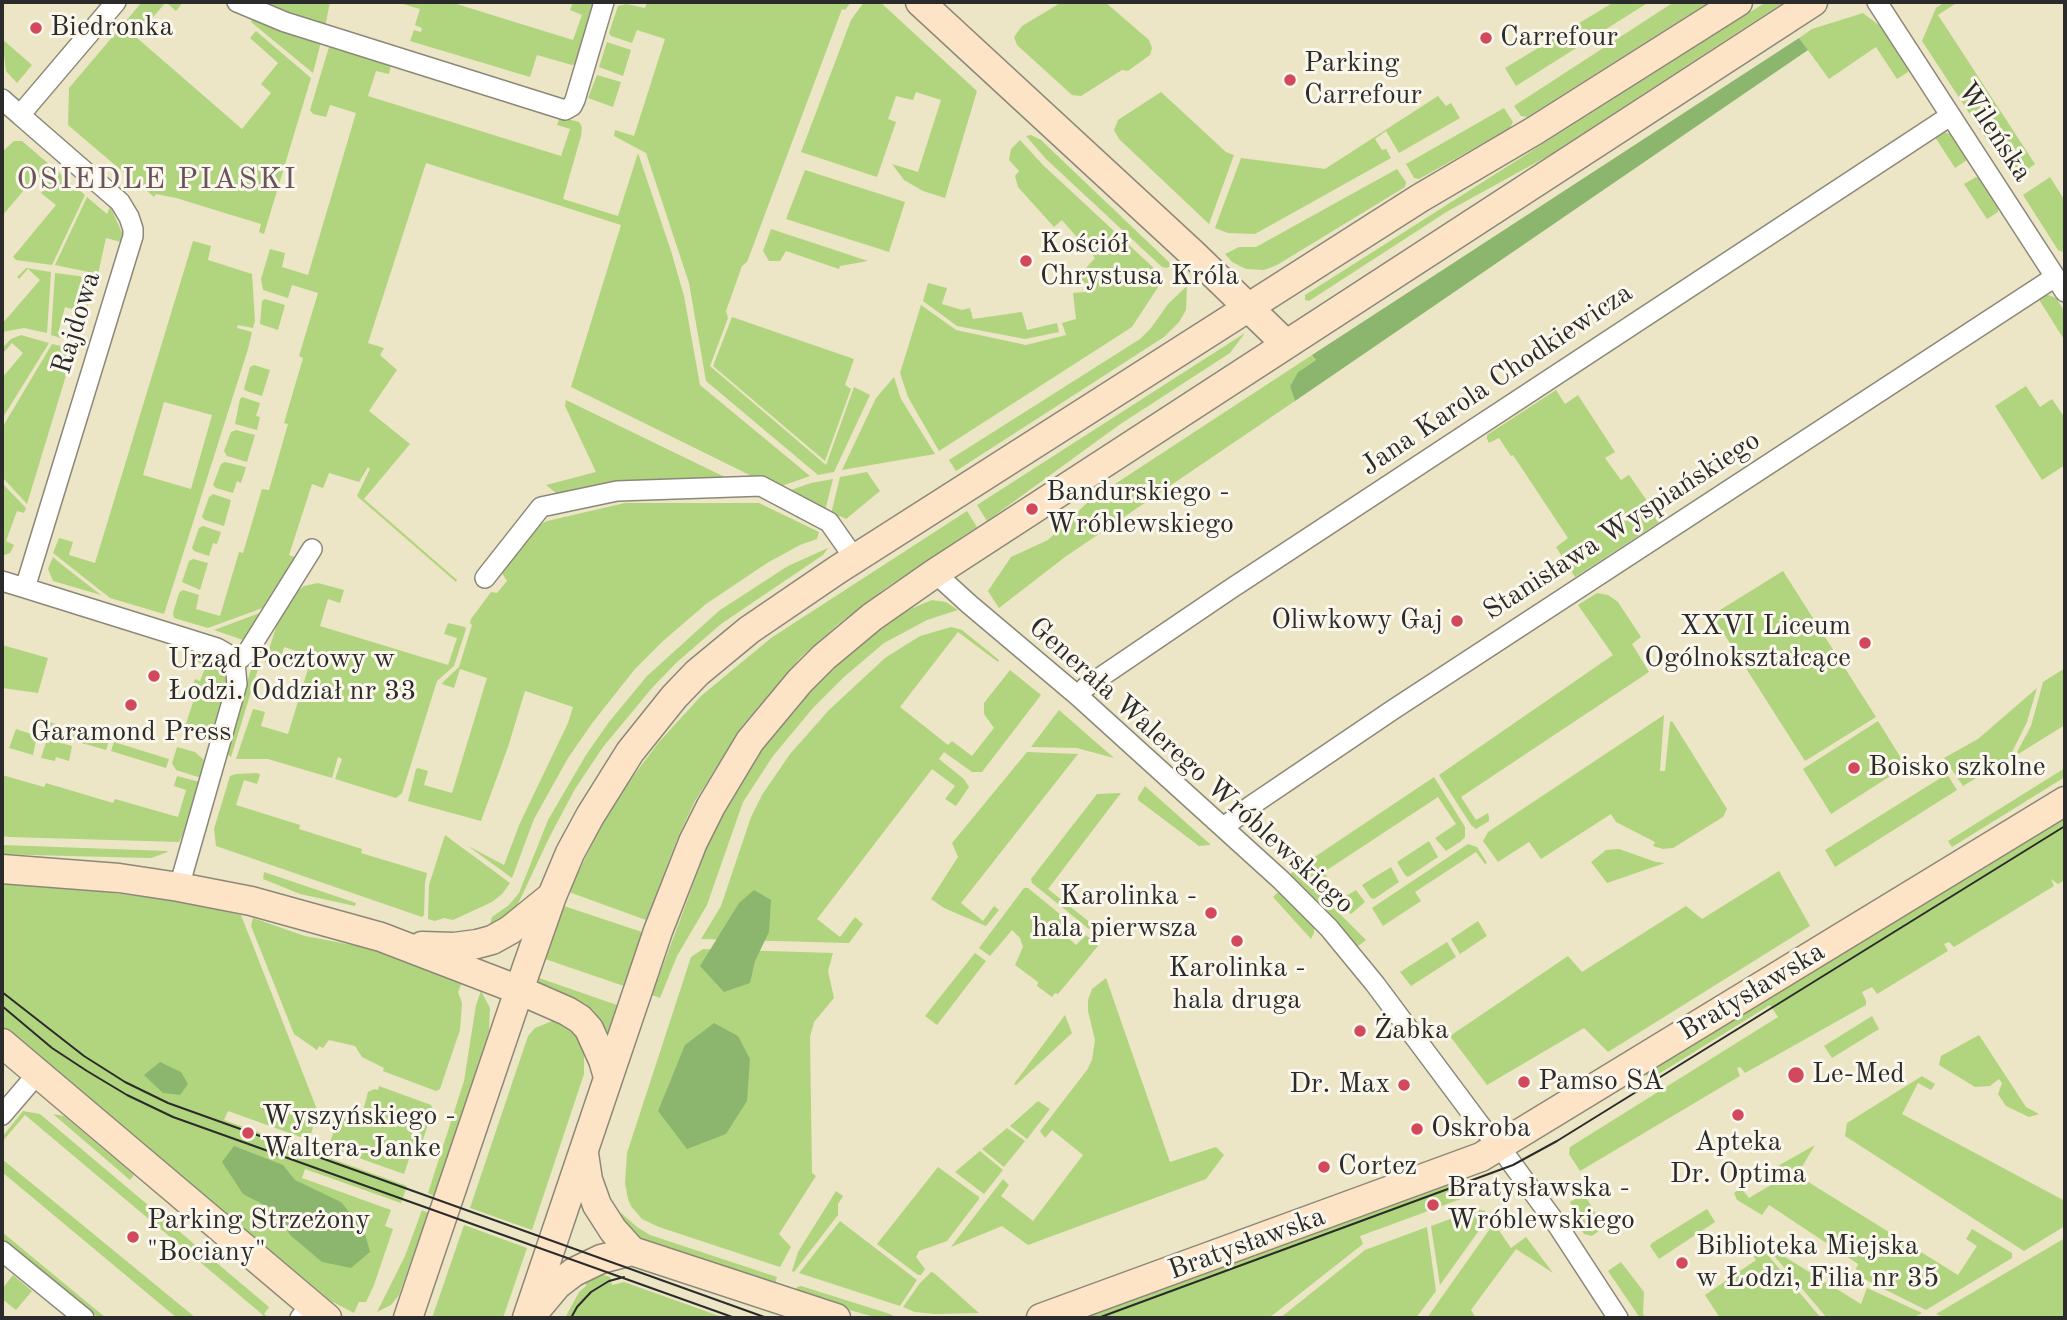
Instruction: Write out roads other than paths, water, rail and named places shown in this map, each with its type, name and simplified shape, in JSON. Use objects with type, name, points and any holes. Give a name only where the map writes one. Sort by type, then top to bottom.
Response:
[{"type":"main road","points":[[920,2],[1286,344]]},
{"type":"main road","points":[[408,1318],[519,990],[570,853],[611,782],[643,735],[697,673],[749,630],[855,559],[1249,307],[1738,2]]},
{"type":"main road","points":[[529,1318],[608,1077],[678,878],[711,806],[736,763],[774,710],[824,657],[872,617],[935,573],[1813,2]]},
{"type":"main road","name":"Bratysławska","points":[[1041,1318],[1463,1165],[1499,1146],[2065,802]]},
{"type":"main road","points":[[2,869],[119,878],[179,887],[310,916],[398,943],[519,990],[580,1019],[596,1042],[608,1077]]},
{"type":"main road","points":[[398,943],[454,947],[484,942],[510,930],[552,897]]},
{"type":"main road","points":[[2,1043],[312,1314]]},
{"type":"main road","points":[[584,1151],[588,1180],[597,1205],[613,1230],[632,1251],[835,1318]]},
{"type":"main road","points":[[529,1318],[542,1300],[574,1272],[601,1259],[632,1251]]},
{"type":"street","points":[[20,115],[116,2]]},
{"type":"street","points":[[237,2],[285,22],[565,110],[572,106],[575,100],[604,2]]},
{"type":"street","name":"Wileńska","points":[[1877,2],[2060,285]]},
{"type":"street","name":"Rajdowa","points":[[2,99],[120,202],[129,217],[133,236],[24,588]]},
{"type":"street","name":"Jana Karola Chodkiewicza","points":[[1078,696],[1086,687],[1229,590],[1950,116]]},
{"type":"street","name":"Stanisława Wyspiańskiego","points":[[1224,827],[1394,709],[2060,285]]},
{"type":"street","points":[[485,578],[541,507],[617,491],[761,486],[829,522],[855,559]]},
{"type":"street","points":[[235,663],[247,653],[312,549]]},
{"type":"street","name":"Generała Walerego Wróblewskiego","points":[[935,573],[1224,827],[1281,880],[1342,943],[1499,1146],[1558,1226],[1619,1318]]},
{"type":"street","points":[[2,581],[218,648],[235,663],[237,684],[179,887]]},
{"type":"street","points":[[2,1115],[38,1073]]},
{"type":"street","points":[[2,1251],[84,1318]]},
{"type":"tram line","points":[[1098,1318],[1513,1165],[1557,1141],[2065,826]]},
{"type":"tram line","points":[[2,992],[84,1056],[125,1082],[168,1103],[767,1318]]},
{"type":"tram line","points":[[2,1006],[52,1048],[87,1071],[127,1095],[173,1117],[735,1318]]},
{"type":"tram line","points":[[571,1318],[591,1292],[609,1281],[624,1277]]},
{"type":"place","name":"Biedronka","points":[[36,28]]},
{"type":"place","name":"Carrefour","points":[[1486,38]]},
{"type":"place","name":"Parking Carrefour","points":[[1290,80]]},
{"type":"place","name":"Kościół Chrystusa Króla","points":[[1026,261]]},
{"type":"place","name":"Bandurskiego - Wróblewskiego","points":[[1032,509]]},
{"type":"place","name":"Oliwkowy Gaj","points":[[1457,621]]},
{"type":"place","name":"XXVI Liceum Ogólnokształcące","points":[[1865,643]]},
{"type":"place","name":"Urząd Pocztowy w Łodzi. Oddział nr 33","points":[[154,676]]},
{"type":"place","name":"Garamond Press","points":[[131,705]]},
{"type":"place","name":"Boisko szkolne","points":[[1854,768]]},
{"type":"place","name":"Karolinka - hala pierwsza","points":[[1211,913]]},
{"type":"place","name":"Karolinka - hala druga","points":[[1237,941]]},
{"type":"place","name":"Żabka","points":[[1360,1031]]},
{"type":"place","name":"Le-Med","points":[[1796,1075]]},
{"type":"place","name":"Pamso SA","points":[[1524,1082]]},
{"type":"place","name":"Dr. Max","points":[[1404,1085]]},
{"type":"place","name":"Apteka Dr. Optima","points":[[1738,1115]]},
{"type":"place","name":"Oskroba","points":[[1417,1129]]},
{"type":"place","name":"Wyszyńskiego - Waltera-Janke","points":[[248,1133]]},
{"type":"place","name":"Cortez","points":[[1324,1167]]},
{"type":"place","name":"Bratysławska - Wróblewskiego","points":[[1433,1205]]},
{"type":"place","name":"Parking Strzeżony \"Bociany\"","points":[[133,1237]]},
{"type":"place","name":"Biblioteka Miejska w Łodzi, Filia nr 35","points":[[1682,1263]]},
{"type":"district","name":"OSIEDLE PIASKI","points":[[157,180]]}]
